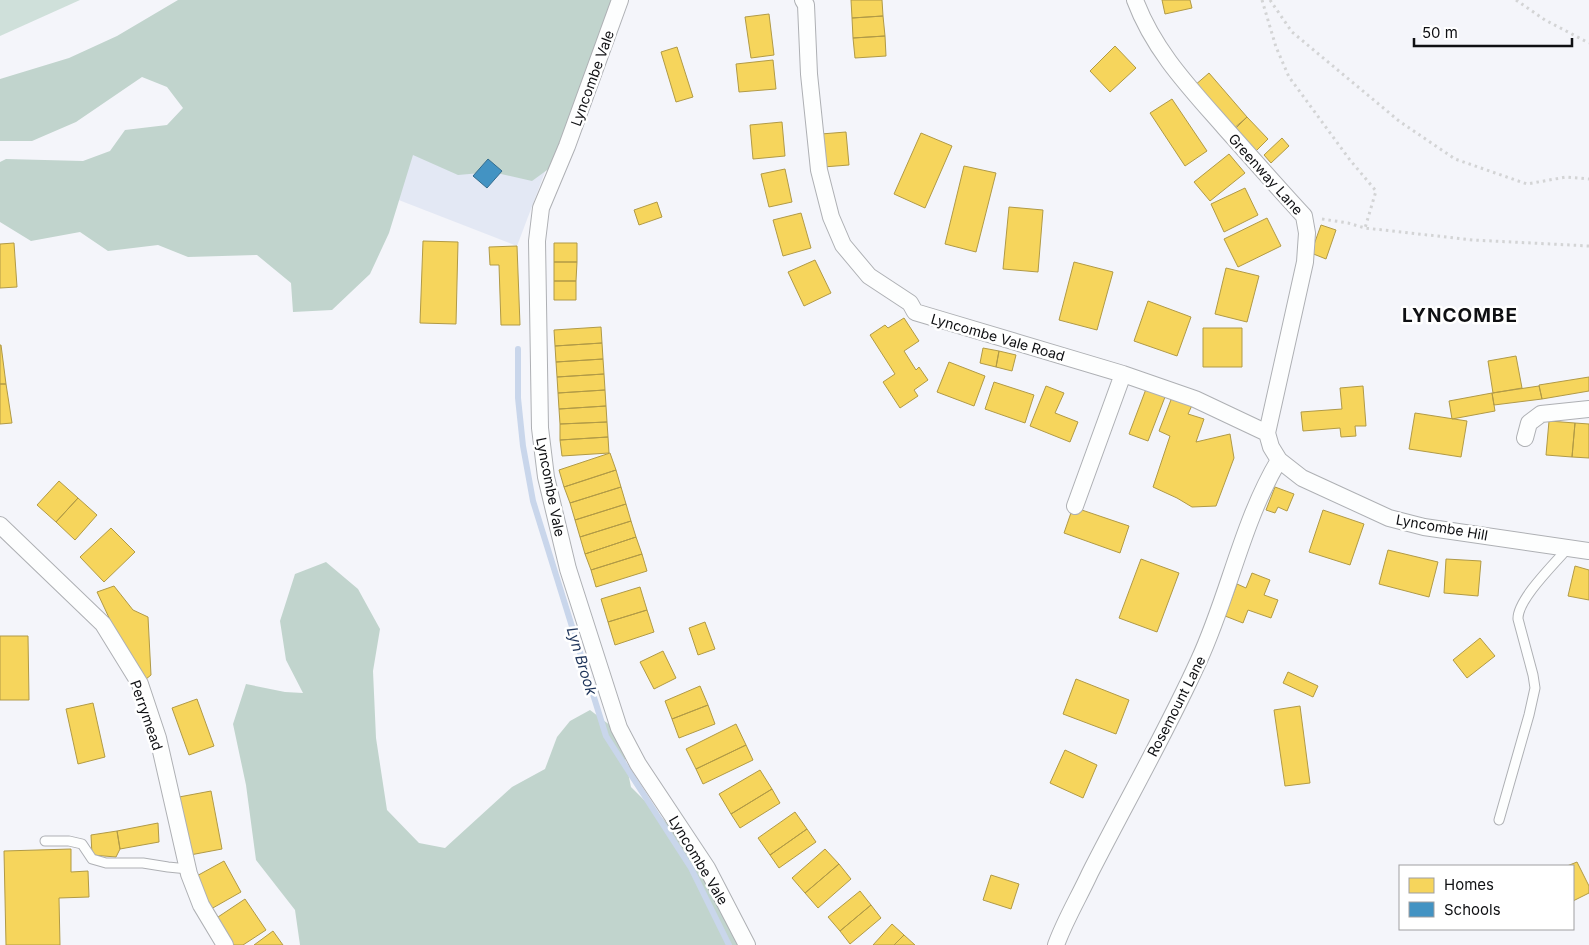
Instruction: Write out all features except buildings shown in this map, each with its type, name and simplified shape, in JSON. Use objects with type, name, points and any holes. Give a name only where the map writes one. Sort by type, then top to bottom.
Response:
[{"type":"street","name":"Lyncombe Vale","points":[[620,0],[567,146],[541,208],[537,241],[540,428],[546,477],[568,569],[619,728],[638,764],[707,868],[747,945]]},
{"type":"street","name":"Greenway Lane","points":[[1135,0],[1147,28],[1177,74],[1304,216],[1307,233],[1305,262],[1267,433]]},
{"type":"street","name":"Lyncombe Vale Road","points":[[805,2],[809,74],[819,170],[832,217],[843,245],[868,276],[910,303],[915,312],[1123,374],[1195,399],[1267,433]]},
{"type":"street","points":[[1075,506],[1123,374]]},
{"type":"street","points":[[1525,438],[1529,423],[1541,414],[1589,410]]},
{"type":"street","name":"Lyncombe Hill","points":[[1267,433],[1271,447],[1279,460],[1302,478],[1389,518],[1424,527],[1589,551]]},
{"type":"street","name":"Rosemount Lane","points":[[1056,945],[1117,819],[1199,661],[1211,634],[1258,500],[1279,460]]},
{"type":"street","name":"Perrymead","points":[[0,525],[104,624],[140,684],[158,738],[188,869],[201,905],[225,945]]},
{"type":"lane","points":[[1500,820],[1530,715],[1534,688],[1534,675],[1518,613],[1524,600],[1569,548]]},
{"type":"lane","points":[[45,841],[69,841],[82,844],[92,859],[106,863],[143,863],[168,868],[188,869]]},
{"type":"path","points":[[1262,0],[1276,47],[1289,77],[1350,160],[1376,191],[1365,228]]},
{"type":"path","points":[[1270,0],[1292,32],[1399,121],[1455,159],[1527,184],[1566,176],[1589,179]]},
{"type":"path","points":[[1516,0],[1545,20],[1589,43]]},
{"type":"path","points":[[1304,216],[1348,223],[1365,228],[1473,240],[1589,246]]},
{"type":"shaded area","points":[[0,0],[80,0],[0,36]]},
{"type":"shaded area","points":[[178,0],[616,0],[554,165],[532,181],[492,172],[458,175],[413,155],[389,233],[370,274],[332,310],[293,312],[291,283],[257,255],[188,257],[158,245],[108,251],[80,232],[31,241],[0,222],[0,162],[6,159],[83,161],[110,151],[125,130],[167,125],[183,108],[167,87],[142,77],[76,122],[32,141],[0,141],[0,79],[69,58],[117,36]]},
{"type":"shaded area","points":[[431,0],[610,0],[517,246],[373,190]]},
{"type":"shaded area","points":[[326,562],[358,589],[380,629],[373,671],[376,738],[387,810],[419,843],[445,848],[512,787],[545,769],[557,737],[570,721],[590,710],[611,726],[625,758],[631,787],[670,826],[704,878],[740,945],[300,945],[295,910],[256,860],[246,785],[233,724],[246,684],[285,692],[303,693],[286,660],[280,621],[295,574]]},
{"type":"waterway","name":"Lyn Brook","points":[[518,349],[518,398],[523,446],[533,501],[606,736],[691,868],[729,945]]},
{"type":"district","name":"LYNCOMBE","points":[[1460,315]]}]
